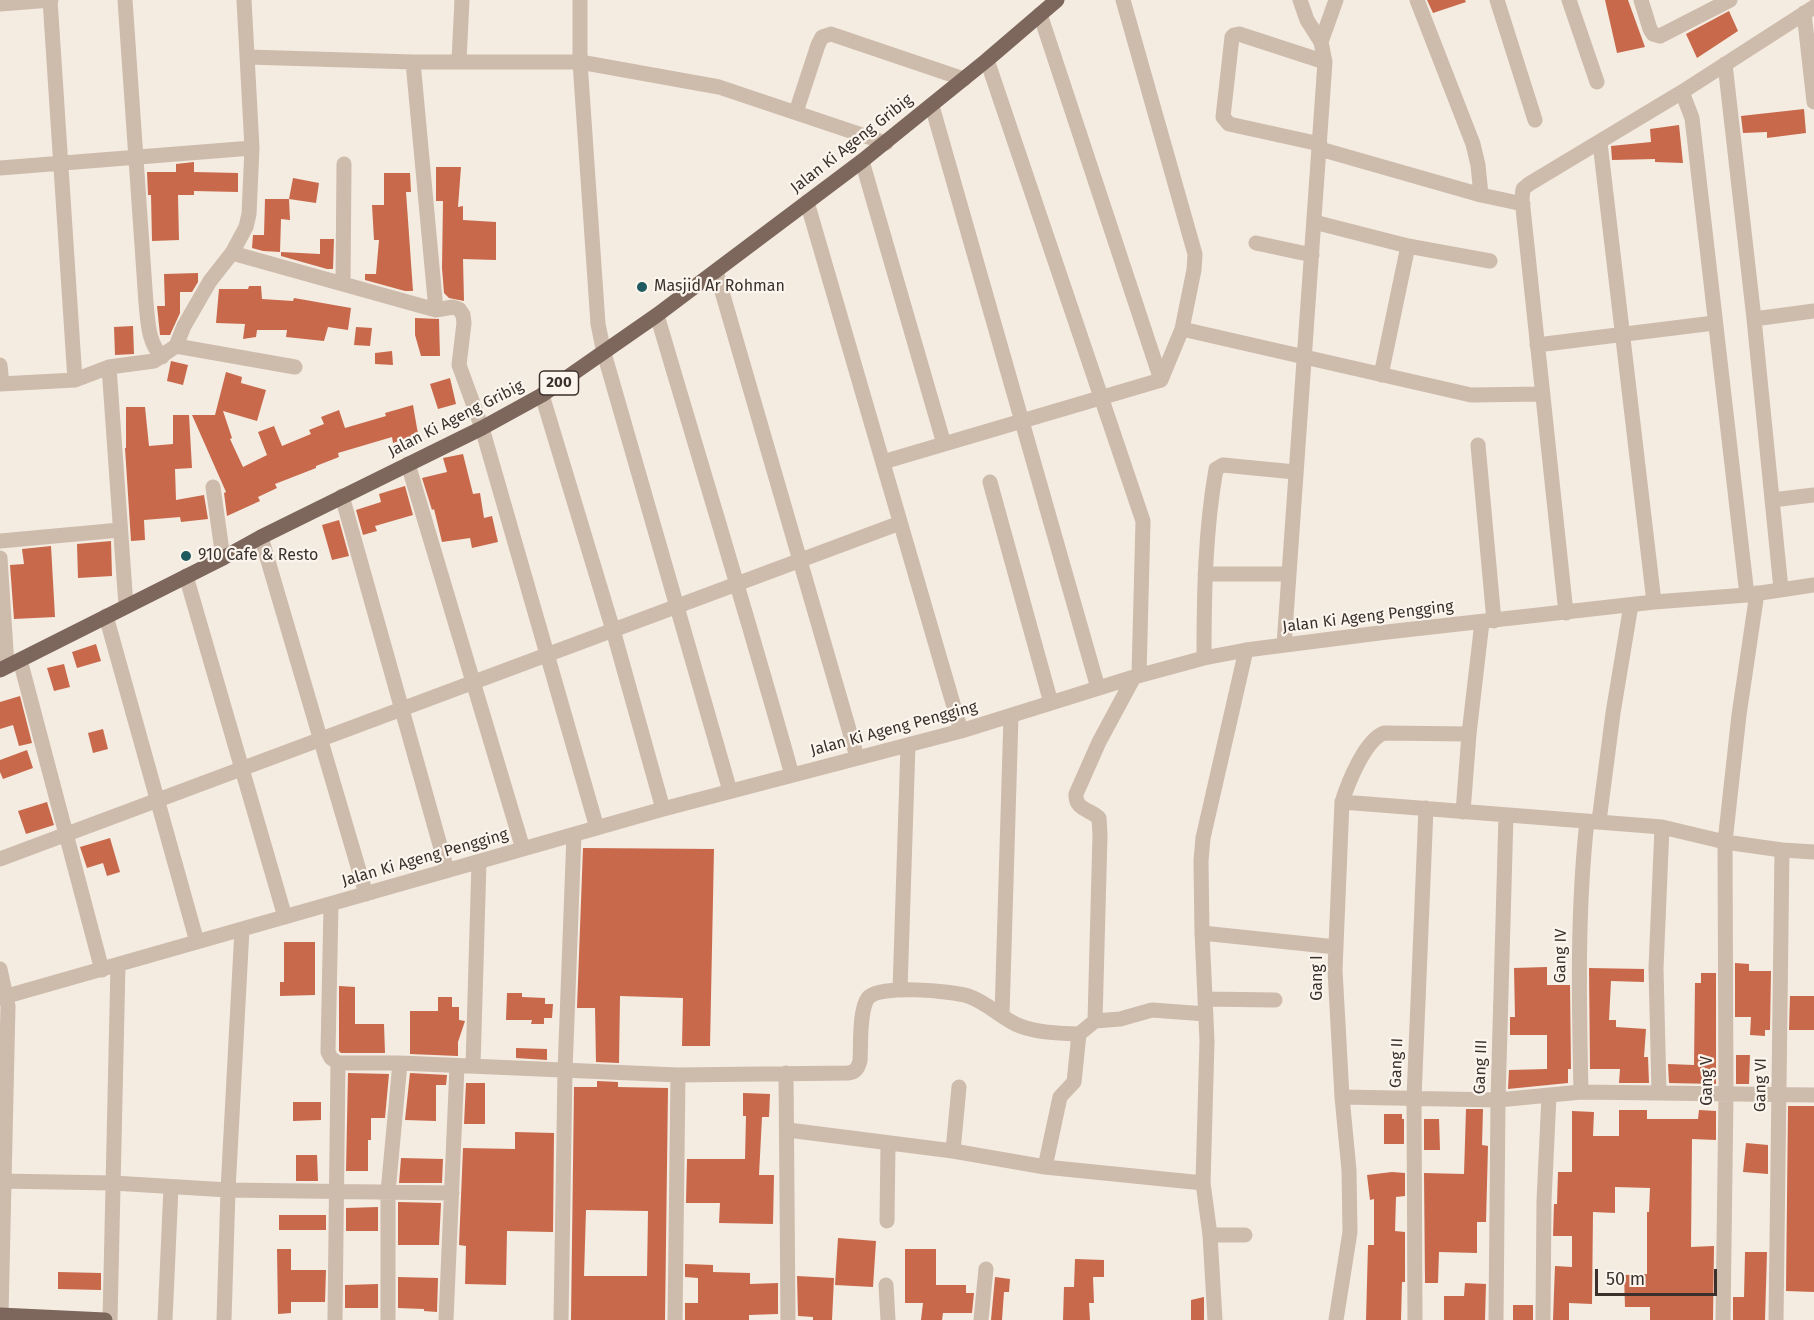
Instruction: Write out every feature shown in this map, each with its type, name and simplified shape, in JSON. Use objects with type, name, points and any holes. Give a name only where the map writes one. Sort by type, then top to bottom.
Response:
[{"type":"main road","name":"Jalan Ki Ageng Gribig","points":[[9,665],[342,496],[482,428],[542,394],[657,315],[886,142],[1057,0]]},
{"type":"main road","points":[[0,1315],[105,1320]]},
{"type":"street","points":[[0,4],[50,0],[75,380]]},
{"type":"street","points":[[125,0],[148,323],[154,349],[162,357]]},
{"type":"street","points":[[0,365],[1,384],[75,380],[109,367],[145,363],[162,357],[176,346],[184,326],[210,281],[232,253],[246,227],[249,214],[252,148],[244,0]]},
{"type":"street","points":[[459,60],[462,0]]},
{"type":"street","points":[[580,0],[580,62],[598,324],[604,353],[730,791]]},
{"type":"street","points":[[1123,0],[1195,254],[1182,328],[1161,380]]},
{"type":"street","points":[[1284,645],[1325,62],[1321,42],[1307,20],[1300,0]]},
{"type":"street","points":[[1321,42],[1336,0]]},
{"type":"street","points":[[1417,0],[1473,144],[1481,195]]},
{"type":"street","points":[[1497,0],[1535,120]]},
{"type":"street","points":[[1569,0],[1597,82]]},
{"type":"street","points":[[1641,0],[1650,29],[1653,34],[1660,36],[1713,5],[1730,0]]},
{"type":"street","points":[[1566,613],[1537,345],[1523,189],[1682,92],[1809,10],[1814,102]]},
{"type":"street","points":[[1040,14],[1161,380]]},
{"type":"street","points":[[796,111],[818,45],[822,37],[831,34],[964,79]]},
{"type":"street","points":[[1325,62],[1234,34],[1223,117],[1229,124],[1320,146],[1481,195],[1523,204]]},
{"type":"street","points":[[248,57],[413,62],[459,60],[580,62],[719,87],[886,142]]},
{"type":"street","points":[[987,60],[1143,521],[1137,676],[1099,742],[1076,794],[1077,804],[1095,815],[1099,823],[1095,1021]]},
{"type":"street","points":[[413,62],[436,310]]},
{"type":"street","points":[[1725,64],[1781,588]]},
{"type":"street","name":"Gang V","points":[[1682,92],[1692,118],[1714,323],[1752,594],[1725,842],[1726,1094],[1723,1320]]},
{"type":"street","points":[[932,106],[1098,688]]},
{"type":"street","points":[[1600,142],[1654,602]]},
{"type":"street","points":[[0,168],[252,148]]},
{"type":"street","points":[[861,161],[944,444]]},
{"type":"street","points":[[343,284],[345,164]]},
{"type":"street","points":[[807,202],[961,731]]},
{"type":"street","points":[[1314,222],[1408,246],[1490,261]]},
{"type":"street","points":[[1256,243],[1312,255]]},
{"type":"street","points":[[1381,375],[1408,246]]},
{"type":"street","points":[[232,253],[436,310],[453,307],[459,309],[463,315],[459,365],[482,428],[597,828]]},
{"type":"street","points":[[716,271],[857,757]]},
{"type":"street","points":[[1754,319],[1814,311]]},
{"type":"street","points":[[657,315],[792,775]]},
{"type":"street","points":[[1537,345],[1714,323]]},
{"type":"street","points":[[1182,328],[1471,395],[1543,394]]},
{"type":"street","points":[[176,346],[295,367]]},
{"type":"street","points":[[109,367],[126,606]]},
{"type":"street","points":[[883,462],[1161,380]]},
{"type":"street","points":[[542,394],[613,630],[663,809]]},
{"type":"street","points":[[1463,812],[1468,734],[1488,621],[1478,445]]},
{"type":"street","points":[[408,464],[523,849]]},
{"type":"street","points":[[1204,658],[1209,504],[1216,469],[1223,465],[1295,472]]},
{"type":"street","points":[[990,482],[1051,704]]},
{"type":"street","points":[[213,487],[223,558]]},
{"type":"street","points":[[1772,500],[1814,495]]},
{"type":"street","points":[[342,496],[447,870]]},
{"type":"street","points":[[0,859],[900,523]]},
{"type":"street","points":[[0,541],[120,530]]},
{"type":"street","points":[[261,537],[366,894]]},
{"type":"street","points":[[0,558],[9,665],[67,834],[102,970]]},
{"type":"street","points":[[1205,574],[1289,574]]},
{"type":"street","points":[[186,576],[285,917]]},
{"type":"street","name":"Jalan Ki Ageng Pengging","points":[[4,997],[663,809],[961,731],[1137,676],[1204,658],[1284,645],[1654,602],[1752,594],[1814,585]]},
{"type":"street","name":"Gang IV","points":[[1581,1092],[1578,959],[1582,867],[1593,821],[1631,605]]},
{"type":"street","points":[[106,615],[197,942]]},
{"type":"street","points":[[1215,1320],[1210,1235],[1203,1183],[1207,1041],[1201,861],[1203,838],[1246,650]]},
{"type":"street","points":[[1002,1015],[1011,716]]},
{"type":"street","name":"Gang I","points":[[1336,1320],[1350,1232],[1349,1170],[1336,1012],[1336,947],[1342,802],[1348,785],[1370,744],[1379,735],[1384,733],[1468,734]]},
{"type":"street","points":[[900,990],[908,745]]},
{"type":"street","points":[[1342,802],[1662,827],[1725,842],[1814,852]]},
{"type":"street","name":"Gang II","points":[[1415,1320],[1414,1098],[1426,808]]},
{"type":"street","name":"Gang III","points":[[1496,1320],[1498,1100],[1506,815]]},
{"type":"street","points":[[1659,1092],[1656,968],[1662,827]]},
{"type":"street","points":[[561,1320],[565,1071],[574,835]]},
{"type":"street","name":"Gang VI","points":[[1776,1320],[1782,850]]},
{"type":"street","points":[[473,1066],[479,862]]},
{"type":"street","points":[[331,905],[328,1052],[331,1058],[338,1063],[400,1063],[678,1075],[854,1072],[859,1067],[860,1061],[863,1012],[868,998],[877,992],[900,990],[968,996],[1018,1025],[1034,1030],[1079,1034],[1095,1021],[1120,1019],[1152,1010],[1275,1000]]},
{"type":"street","points":[[224,1320],[228,1190],[242,929]]},
{"type":"street","points":[[1202,933],[1336,947]]},
{"type":"street","points":[[110,1320],[118,965]]},
{"type":"street","points":[[0,969],[4,997],[0,1315]]},
{"type":"street","points":[[1045,1167],[1060,1097],[1074,1082],[1079,1034]]},
{"type":"street","points":[[334,1320],[338,1190],[338,1063]]},
{"type":"street","points":[[388,1320],[388,1192],[400,1063]]},
{"type":"street","points":[[446,1320],[457,1066]]},
{"type":"street","points":[[786,1073],[788,1320]]},
{"type":"street","points":[[675,1320],[678,1075]]},
{"type":"street","points":[[953,1151],[959,1088]]},
{"type":"street","points":[[1342,1097],[1498,1100],[1581,1092],[1814,1095]]},
{"type":"street","points":[[1543,1320],[1544,1201],[1549,1096]]},
{"type":"street","points":[[788,1130],[953,1151],[1045,1167],[1203,1183]]},
{"type":"street","points":[[888,1143],[888,1221]]},
{"type":"street","points":[[2,1182],[113,1183],[228,1190],[452,1193]]},
{"type":"street","points":[[165,1320],[171,1187]]},
{"type":"street","points":[[1210,1235],[1245,1235]]},
{"type":"street","points":[[981,1320],[986,1269]]},
{"type":"street","points":[[886,1285],[888,1320]]},
{"type":"building","points":[[1427,0],[1465,0],[1466,2],[1433,13]]},
{"type":"building","points":[[1605,0],[1628,0],[1645,47],[1617,53]]},
{"type":"building","points":[[1729,11],[1738,31],[1697,58],[1686,34]]},
{"type":"building","points":[[1804,109],[1806,133],[1767,138],[1767,132],[1743,133],[1741,116]]},
{"type":"building","points":[[1679,125],[1683,163],[1655,162],[1655,159],[1612,160],[1611,146],[1651,142],[1650,129]]},
{"type":"building","points":[[194,162],[194,172],[238,173],[238,192],[194,191],[194,195],[178,195],[179,240],[152,241],[151,195],[148,195],[147,172],[176,172],[176,164]]},
{"type":"building","points":[[436,167],[461,167],[458,207],[463,206],[463,220],[496,222],[496,260],[463,259],[464,301],[449,298],[444,293],[443,201],[436,201]]},
{"type":"building","points":[[384,173],[410,173],[411,192],[406,192],[413,291],[365,280],[365,274],[376,274],[379,240],[374,240],[372,205],[384,205]]},
{"type":"building","points":[[293,178],[319,183],[316,203],[289,199]]},
{"type":"building","points":[[265,199],[289,199],[290,220],[281,219],[280,252],[252,248],[253,235],[264,235]]},
{"type":"building","points":[[320,239],[334,239],[333,269],[281,256],[281,252],[320,254]]},
{"type":"building","points":[[198,273],[198,282],[192,292],[180,292],[180,313],[170,335],[160,335],[157,306],[165,306],[164,274]]},
{"type":"building","points":[[249,286],[261,286],[262,299],[293,301],[294,298],[351,308],[348,330],[328,327],[324,341],[286,337],[287,330],[257,330],[256,337],[243,339],[245,324],[216,323],[219,289],[248,289]]},
{"type":"building","points":[[415,318],[439,319],[440,356],[421,356],[415,335]]},
{"type":"building","points":[[133,326],[134,354],[115,355],[114,327]]},
{"type":"building","points":[[356,327],[372,328],[370,346],[354,345]]},
{"type":"building","points":[[392,351],[393,365],[375,364],[375,353]]},
{"type":"building","points":[[171,361],[188,365],[183,385],[167,381]]},
{"type":"building","points":[[226,372],[242,377],[241,383],[266,390],[257,421],[223,411],[232,438],[230,439],[243,467],[267,455],[258,432],[274,426],[282,446],[311,434],[309,430],[324,424],[321,417],[339,410],[345,428],[413,405],[418,434],[393,443],[392,437],[338,453],[339,457],[275,484],[277,488],[258,497],[260,501],[227,516],[224,493],[226,492],[192,415],[215,415]]},
{"type":"building","points":[[450,378],[456,404],[438,409],[430,384]]},
{"type":"building","points":[[126,407],[145,407],[149,446],[173,444],[173,415],[189,415],[192,468],[175,469],[176,500],[204,495],[208,519],[181,522],[180,517],[144,520],[145,540],[131,541],[125,448]]},
{"type":"building","points":[[463,454],[473,494],[480,493],[484,518],[492,516],[498,542],[472,548],[470,538],[442,542],[434,509],[432,510],[422,478],[447,472],[443,458]]},
{"type":"building","points":[[405,486],[413,515],[375,526],[377,531],[363,535],[356,510],[381,502],[379,494]]},
{"type":"building","points":[[339,520],[349,556],[332,560],[322,525]]},
{"type":"building","points":[[111,541],[112,576],[78,578],[77,544]]},
{"type":"building","points":[[51,546],[55,617],[14,619],[10,565],[24,564],[22,549]]},
{"type":"building","points":[[96,644],[101,661],[77,668],[72,652]]},
{"type":"building","points":[[64,664],[70,687],[54,691],[47,668]]},
{"type":"building","points":[[20,696],[32,743],[19,746],[13,725],[0,729],[0,702]]},
{"type":"building","points":[[103,729],[108,749],[93,753],[88,733]]},
{"type":"building","points":[[27,750],[33,768],[3,779],[0,772],[0,760]]},
{"type":"building","points":[[47,802],[54,825],[26,834],[18,811]]},
{"type":"building","points":[[110,838],[120,872],[107,876],[103,863],[87,868],[80,847]]},
{"type":"building","points":[[583,848],[714,849],[710,1046],[682,1046],[683,998],[620,996],[619,1063],[596,1062],[595,1008],[577,1008]]},
{"type":"building","points":[[284,942],[315,942],[315,995],[280,996],[280,982],[284,982]]},
{"type":"building","points":[[1735,963],[1749,964],[1749,971],[1771,971],[1770,1030],[1765,1030],[1765,1036],[1750,1035],[1751,1017],[1735,1017]]},
{"type":"building","points":[[1547,967],[1547,985],[1570,985],[1571,1069],[1568,1069],[1568,1083],[1508,1089],[1509,1070],[1547,1069],[1547,1035],[1510,1035],[1510,1017],[1515,1017],[1514,968]]},
{"type":"building","points":[[1589,968],[1644,969],[1644,982],[1611,981],[1609,1020],[1616,1020],[1616,1027],[1646,1029],[1644,1057],[1648,1057],[1649,1083],[1619,1083],[1620,1069],[1590,1069]]},
{"type":"building","points":[[1701,973],[1716,973],[1716,1084],[1669,1083],[1668,1064],[1694,1065],[1695,983],[1701,983]]},
{"type":"building","points":[[339,986],[355,987],[355,1024],[384,1024],[385,1053],[341,1053],[339,1051]]},
{"type":"building","points":[[507,993],[522,993],[522,997],[545,998],[545,1004],[553,1004],[552,1018],[544,1018],[544,1024],[531,1024],[532,1020],[506,1020]]},
{"type":"building","points":[[1790,996],[1814,996],[1814,1030],[1789,1030]]},
{"type":"building","points":[[438,997],[452,997],[452,1007],[459,1007],[459,1020],[465,1021],[458,1042],[458,1056],[410,1054],[410,1011],[438,1011]]},
{"type":"building","points":[[516,1048],[547,1049],[547,1060],[516,1058]]},
{"type":"building","points":[[1736,1055],[1750,1055],[1749,1084],[1736,1084]]},
{"type":"building","points":[[348,1073],[389,1074],[385,1118],[371,1118],[368,1171],[346,1171]]},
{"type":"building","points":[[410,1073],[447,1075],[446,1085],[436,1085],[436,1121],[405,1120]]},
{"type":"building","points":[[597,1081],[618,1082],[618,1087],[668,1088],[665,1320],[571,1320],[574,1087],[597,1087]],"holes":[[[586,1210],[648,1211],[647,1276],[584,1276]]]},
{"type":"building","points":[[466,1083],[485,1083],[485,1124],[464,1124]]},
{"type":"building","points":[[743,1093],[770,1094],[769,1117],[762,1117],[759,1175],[774,1175],[773,1224],[719,1223],[720,1203],[686,1203],[687,1159],[745,1159],[746,1116],[743,1116]]},
{"type":"building","points":[[293,1102],[321,1102],[321,1120],[293,1121]]},
{"type":"building","points":[[1788,1106],[1814,1106],[1814,1292],[1786,1291]]},
{"type":"building","points":[[1466,1109],[1483,1109],[1482,1145],[1488,1146],[1486,1222],[1477,1222],[1477,1253],[1439,1252],[1438,1283],[1425,1283],[1424,1173],[1464,1174]]},
{"type":"building","points":[[1619,1110],[1647,1110],[1647,1119],[1698,1119],[1699,1110],[1716,1111],[1716,1140],[1692,1139],[1691,1247],[1714,1246],[1713,1320],[1650,1320],[1650,1307],[1625,1307],[1624,1275],[1647,1274],[1647,1212],[1649,1212],[1650,1188],[1615,1187],[1615,1213],[1593,1212],[1592,1304],[1569,1303],[1569,1320],[1553,1320],[1555,1266],[1572,1267],[1572,1236],[1553,1236],[1558,1172],[1572,1172],[1572,1111],[1594,1112],[1593,1136],[1619,1136]]},
{"type":"building","points":[[1384,1114],[1402,1114],[1404,1144],[1384,1144]]},
{"type":"building","points":[[1424,1119],[1439,1119],[1440,1150],[1424,1150]]},
{"type":"building","points":[[515,1132],[554,1133],[553,1232],[507,1231],[506,1285],[465,1284],[466,1246],[459,1245],[463,1148],[515,1149]]},
{"type":"building","points":[[1746,1143],[1768,1145],[1768,1174],[1743,1172]]},
{"type":"building","points":[[296,1155],[317,1155],[318,1181],[296,1181]]},
{"type":"building","points":[[401,1158],[443,1159],[442,1183],[399,1183]]},
{"type":"building","points":[[1405,1173],[1405,1196],[1396,1197],[1395,1231],[1405,1232],[1405,1282],[1402,1282],[1401,1320],[1366,1320],[1368,1245],[1374,1245],[1374,1199],[1370,1200],[1367,1175]]},
{"type":"building","points":[[398,1202],[441,1203],[439,1245],[398,1245]]},
{"type":"building","points":[[378,1207],[378,1231],[346,1231],[346,1208]]},
{"type":"building","points":[[279,1215],[326,1215],[326,1230],[279,1230]]},
{"type":"building","points":[[838,1238],[876,1241],[873,1287],[835,1285]]},
{"type":"building","points":[[277,1249],[291,1249],[291,1270],[326,1270],[325,1302],[291,1302],[291,1313],[278,1314]]},
{"type":"building","points":[[905,1249],[936,1249],[936,1285],[966,1285],[966,1293],[974,1293],[972,1313],[943,1313],[942,1320],[921,1320],[923,1303],[905,1303]]},
{"type":"building","points":[[1745,1252],[1767,1252],[1765,1320],[1733,1320],[1733,1297],[1744,1297]]},
{"type":"building","points":[[1075,1259],[1104,1260],[1104,1277],[1093,1277],[1094,1303],[1089,1303],[1090,1320],[1063,1320],[1064,1287],[1074,1287]]},
{"type":"building","points":[[685,1264],[713,1265],[713,1272],[750,1273],[750,1284],[778,1283],[778,1314],[749,1315],[749,1320],[685,1320],[685,1303],[698,1303],[698,1278],[685,1277]]},
{"type":"building","points":[[58,1272],[101,1273],[101,1290],[58,1289]]},
{"type":"building","points":[[797,1276],[834,1278],[832,1320],[813,1320],[813,1317],[798,1316]]},
{"type":"building","points":[[398,1277],[438,1278],[437,1312],[398,1308]]},
{"type":"building","points":[[995,1277],[1010,1279],[1009,1292],[1004,1292],[1002,1320],[991,1320]]},
{"type":"building","points":[[1465,1283],[1486,1284],[1485,1320],[1444,1320],[1444,1296],[1464,1296]]},
{"type":"building","points":[[378,1284],[378,1308],[345,1308],[345,1285]]},
{"type":"building","points":[[1204,1297],[1204,1320],[1191,1320],[1191,1300]]},
{"type":"building","points":[[1513,1305],[1533,1305],[1533,1320],[1513,1320]]},
{"type":"place","name":"Masjid Ar Rohman","points":[[642,287]]},
{"type":"place","name":"910 Cafe & Resto","points":[[186,556]]}]
